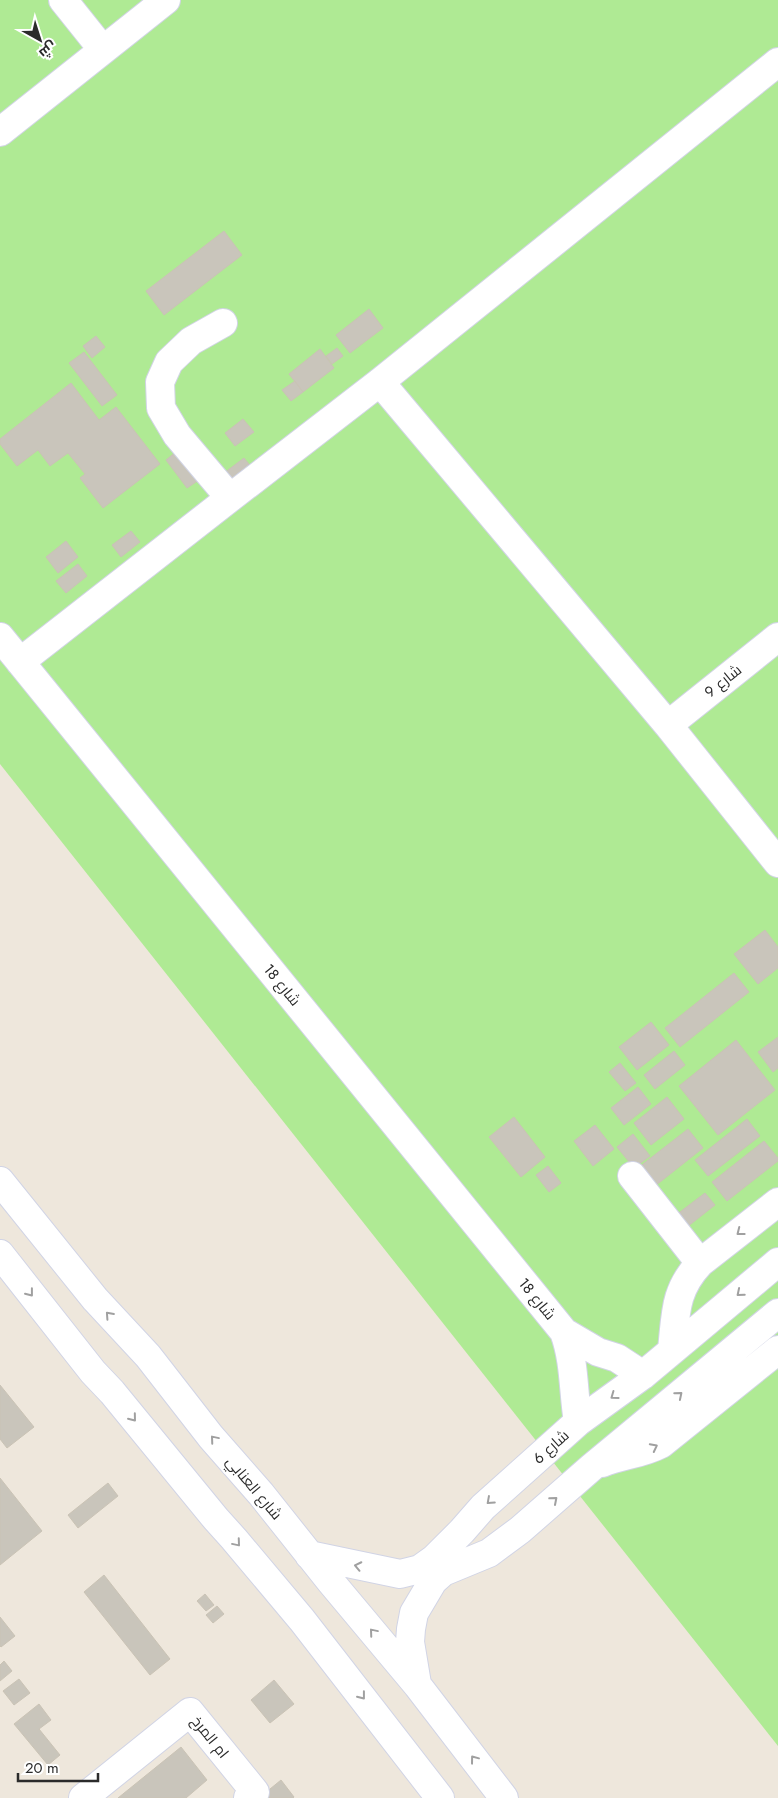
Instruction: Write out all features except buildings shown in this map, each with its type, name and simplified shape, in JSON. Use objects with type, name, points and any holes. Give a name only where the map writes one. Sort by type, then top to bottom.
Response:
[{"type":"street","points":[[63,0],[103,50]]},
{"type":"street","points":[[0,132],[166,0]]},
{"type":"street","points":[[20,662],[380,382],[778,62]]},
{"type":"street","points":[[222,323],[191,341],[169,362],[160,382],[160,408],[177,435],[230,498]]},
{"type":"street","points":[[380,382],[668,725],[778,863]]},
{"type":"street","name":"شارع 18","points":[[0,637],[564,1332],[598,1352],[617,1358],[643,1375]]},
{"type":"street","name":"شارع 9","points":[[668,725],[778,637]]},
{"type":"street","points":[[632,1176],[700,1263]]},
{"type":"street","name":"شارع العنابي","points":[[0,1181],[95,1299],[148,1356],[211,1437],[261,1494],[418,1686],[504,1798]]},
{"type":"street","points":[[672,1350],[677,1301],[682,1286],[691,1272],[778,1202]]},
{"type":"street","points":[[0,1254],[93,1372],[302,1620],[440,1798]]},
{"type":"street","name":"شارع 6","points":[[309,1555],[400,1574],[420,1569],[434,1559],[484,1507],[578,1422],[643,1375],[778,1262]]},
{"type":"street","points":[[418,1686],[410,1642],[414,1612],[433,1581],[443,1572],[489,1553],[520,1530],[592,1467],[778,1313]]},
{"type":"street","name":"شارع 18","points":[[564,1332],[573,1364],[574,1397],[578,1422]]},
{"type":"street","points":[[592,1467],[620,1456],[635,1455],[661,1444],[778,1350]]},
{"type":"street","points":[[462,1532],[489,1553]]},
{"type":"street","name":"ام المرخ","points":[[83,1798],[190,1712],[252,1795]]},
{"type":"green space","points":[[0,0],[778,0],[778,1746],[0,764]]}]
